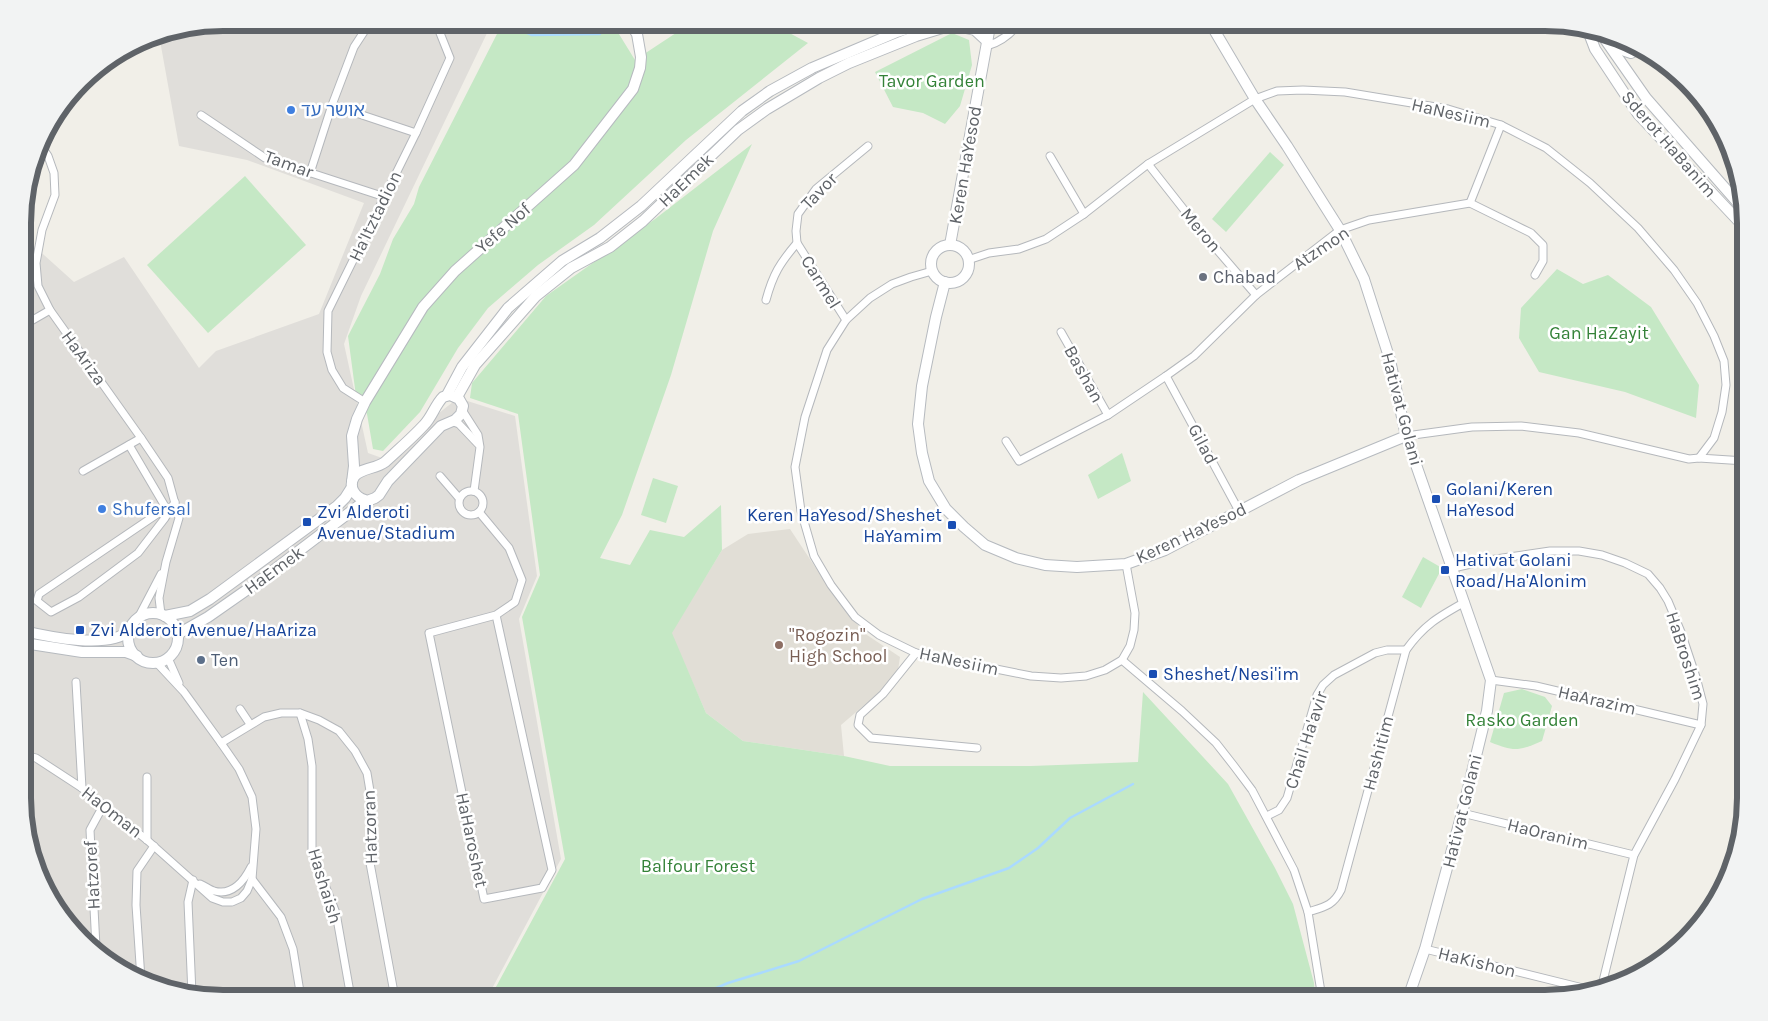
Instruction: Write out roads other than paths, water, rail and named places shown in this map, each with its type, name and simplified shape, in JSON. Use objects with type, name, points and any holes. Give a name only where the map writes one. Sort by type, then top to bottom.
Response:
[{"type":"main road","name":"Yefe Nof","points":[[352,485],[354,466],[352,436],[357,419],[365,402],[418,314],[455,271],[571,168],[627,99],[638,79],[641,57],[638,40],[634,31]]},
{"type":"main road","name":"HaEmek","points":[[452,396],[462,367],[508,308],[562,261],[600,238],[641,206],[742,111],[770,91],[812,68],[900,31]]},
{"type":"main road","name":"HaEmek","points":[[163,615],[190,611],[228,587],[337,506],[349,494],[357,474],[382,464],[424,425],[440,400],[452,396],[475,365],[536,296],[571,268],[610,247],[642,221],[738,130],[767,109],[819,78],[849,63],[932,31]]},
{"type":"main road","points":[[976,31],[987,44]]},
{"type":"main road","name":"Keren HaYesod","points":[[950,245],[991,31]]},
{"type":"main road","name":"Hativat Golani","points":[[1215,31],[1255,99],[1340,230],[1364,279],[1390,360],[1406,436],[1491,680],[1487,711],[1462,813],[1425,949],[1411,990]]},
{"type":"main road","name":"Sderot HaBanim","points":[[1590,37],[1594,49],[1638,114],[1737,219]]},
{"type":"main road","name":"Sderot HaBanim","points":[[1606,41],[1646,98],[1735,200]]},
{"type":"main road","points":[[1618,46],[1622,50],[1632,52]]},
{"type":"main road","points":[[1635,54],[1631,68],[1635,83]]},
{"type":"main road","points":[[950,245],[960,248],[968,260],[968,270],[963,277],[955,282],[945,282],[939,279],[932,271],[933,255],[940,247],[950,245]]},
{"type":"main road","name":"Keren HaYesod","points":[[945,282],[922,386],[918,424],[922,453],[929,481],[946,510],[964,527],[985,545],[1016,558],[1053,566],[1077,567],[1126,564],[1164,550],[1299,480],[1406,436]]},
{"type":"main road","points":[[452,396],[461,402],[462,410]]},
{"type":"main road","name":"HaEmek","points":[[178,634],[208,617],[258,582],[366,500],[379,495],[388,481],[441,426],[458,418],[462,410]]},
{"type":"main road","points":[[352,436],[357,457],[369,469]]},
{"type":"main road","points":[[352,485],[357,496],[366,500]]},
{"type":"main road","points":[[31,644],[82,652],[126,652],[149,662],[156,662],[168,658],[176,647],[178,634],[174,624],[163,615],[149,613],[138,618],[132,624],[129,631],[129,643],[137,656]]},
{"type":"main road","points":[[31,631],[83,640],[120,637],[129,631]]},
{"type":"street","points":[[310,173],[332,105],[354,47],[364,31]]},
{"type":"street","name":"Ha'Itztadion","points":[[365,402],[344,388],[332,370],[327,352],[328,311],[416,133],[450,58],[440,31]]},
{"type":"street","points":[[987,44],[999,42],[1012,31]]},
{"type":"street","name":"HaNesiim","points":[[968,260],[1019,249],[1046,239],[1084,214],[1148,164],[1255,99],[1277,92],[1303,90],[1345,92],[1448,110],[1501,125],[1546,148],[1590,183],[1638,228],[1674,270],[1697,303],[1724,361],[1726,385],[1722,412],[1714,438],[1699,458]]},
{"type":"street","points":[[332,105],[416,133]]},
{"type":"street","name":"Tamar","points":[[200,115],[265,158],[385,197]]},
{"type":"street","points":[[1501,125],[1470,203],[1531,233],[1543,245],[1543,261],[1535,275]]},
{"type":"street","name":"Tavor","points":[[797,243],[798,214],[816,189],[868,146]]},
{"type":"street","name":"HaAriza","points":[[45,152],[54,173],[55,195],[42,230],[36,263],[38,286],[50,310],[168,478],[180,518],[166,562],[159,598],[163,615]]},
{"type":"street","points":[[1050,156],[1084,214]]},
{"type":"street","name":"Meron","points":[[1148,164],[1200,230],[1256,295]]},
{"type":"street","name":"Atzmon","points":[[1006,441],[1019,461],[1108,415],[1194,356],[1256,295],[1340,230],[1369,220],[1470,203]]},
{"type":"street","points":[[766,300],[771,280],[780,264],[797,243]]},
{"type":"street","name":"Carmel","points":[[797,243],[846,320]]},
{"type":"street","name":"HaNesiim","points":[[932,271],[892,284],[870,298],[846,320],[827,350],[805,417],[796,467],[801,511],[814,556],[831,585],[855,617],[880,635],[916,652],[1031,676],[1061,678],[1086,676],[1105,670],[1122,660]]},
{"type":"street","points":[[31,321],[50,310]]},
{"type":"street","name":"Bashan","points":[[1060,332],[1108,415]]},
{"type":"street","name":"Gilad","points":[[1166,376],[1240,512]]},
{"type":"street","points":[[462,410],[478,435],[480,447],[474,491]]},
{"type":"street","points":[[451,420],[459,424],[480,447]]},
{"type":"street","points":[[1406,436],[1472,428],[1521,426],[1579,433],[1689,459],[1737,461]]},
{"type":"street","points":[[82,471],[141,438]]},
{"type":"street","points":[[129,445],[166,508]]},
{"type":"street","points":[[440,476],[459,498],[459,506],[464,513],[472,515],[479,512],[483,505],[482,498],[474,491],[467,491],[459,498]]},
{"type":"street","points":[[175,502],[138,554],[79,597],[51,612],[37,601],[39,594],[175,502]]},
{"type":"street","name":"HaHaroshet","points":[[479,512],[509,548],[522,580],[515,602],[496,615],[429,633],[484,899],[542,888],[552,870],[496,615]]},
{"type":"street","name":"HaBroshim","points":[[1453,568],[1489,560],[1550,551],[1579,551],[1602,555],[1648,574],[1668,601],[1680,632],[1696,677],[1703,704],[1701,725],[1676,779],[1634,855],[1603,981]]},
{"type":"street","name":"HaAriza","points":[[138,618],[166,562]]},
{"type":"street","points":[[1126,564],[1135,613],[1134,630],[1130,646],[1122,660],[1182,711],[1216,744],[1252,790],[1294,870],[1308,912],[1321,990]]},
{"type":"street","name":"Hashitim","points":[[1308,912],[1327,906],[1336,900],[1341,890],[1406,650],[1418,633],[1435,619],[1465,602]]},
{"type":"street","name":"Chail Ha'avir","points":[[1267,816],[1279,810],[1287,798],[1316,695],[1323,685],[1334,675],[1375,653],[1387,650],[1406,650]]},
{"type":"street","points":[[916,652],[883,694],[860,715],[858,725],[871,738],[977,748]]},
{"type":"street","points":[[168,658],[184,692]]},
{"type":"street","points":[[156,662],[184,692],[221,743],[239,769],[252,797],[256,829],[252,879],[247,891],[241,898],[232,902],[224,902],[212,898],[193,880]]},
{"type":"street","name":"HaArazim","points":[[1491,680],[1536,686],[1701,725]]},
{"type":"street","points":[[76,682],[82,788]]},
{"type":"street","points":[[240,709],[250,724]]},
{"type":"street","name":"Hatzoran","points":[[221,743],[250,724],[264,718],[281,713],[300,713],[339,730],[355,752],[367,773],[371,796],[370,863],[394,990]]},
{"type":"street","name":"Hashaish","points":[[300,713],[308,739],[312,766],[312,852],[336,914],[350,990]]},
{"type":"street","name":"HaOman","points":[[31,757],[36,758],[82,788],[193,880]]},
{"type":"street","points":[[146,777],[147,840]]},
{"type":"street","name":"Hatzoref","points":[[96,941],[90,830],[103,806]]},
{"type":"street","name":"HaOranim","points":[[1462,813],[1634,855]]},
{"type":"street","points":[[140,971],[136,905],[137,871],[154,846]]},
{"type":"street","points":[[193,880],[214,891],[224,892],[232,890],[246,876],[252,864]]},
{"type":"street","points":[[252,879],[281,917],[293,949],[300,990]]},
{"type":"street","points":[[192,987],[188,902],[193,880]]},
{"type":"street","name":"HaKishon","points":[[1425,949],[1578,987]]},
{"type":"waterway","points":[[523,31],[532,35],[600,34]]},
{"type":"waterway","points":[[712,990],[799,961],[922,899],[1009,868],[1038,848],[1070,818],[1133,784]]},
{"type":"place","name":"אושר עד","points":[[291,110]]},
{"type":"place","name":"Chabad","points":[[1203,277]]},
{"type":"place","name":"Golani/Keren HaYesod","points":[[1436,499]]},
{"type":"place","name":"Shufersal","points":[[102,509]]},
{"type":"place","name":"Zvi Alderoti Avenue/Stadium","points":[[307,522]]},
{"type":"place","name":"Keren HaYesod/Sheshet HaYamim","points":[[952,525]]},
{"type":"place","name":"Hativat Golani Road/Ha'Alonim","points":[[1445,570]]},
{"type":"place","name":"Zvi Alderoti Avenue/HaAriza","points":[[80,630]]},
{"type":"place","name":"\"Rogozin\" High School","points":[[779,645]]},
{"type":"place","name":"Ten","points":[[201,660]]},
{"type":"place","name":"Sheshet/Nesi'im","points":[[1153,674]]},
{"type":"park label","name":"Tavor Garden","points":[[932,81]]},
{"type":"park label","name":"Gan HaZayit","points":[[1599,333]]},
{"type":"park label","name":"Rasko Garden","points":[[1522,720]]},
{"type":"park label","name":"Balfour Forest","points":[[698,866]]}]
